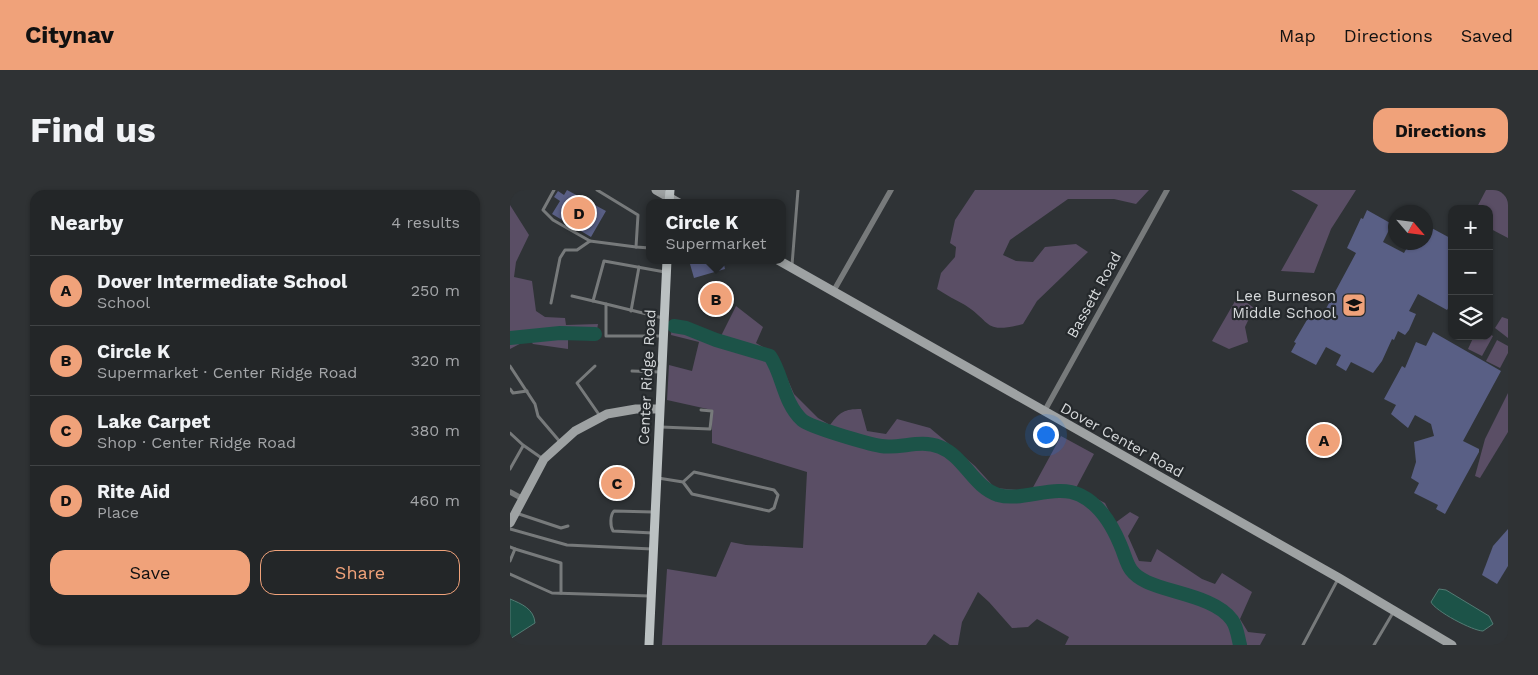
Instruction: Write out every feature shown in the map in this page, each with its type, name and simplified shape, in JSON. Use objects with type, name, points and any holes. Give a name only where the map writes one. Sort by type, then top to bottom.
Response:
[{"type":"main road","name":"Center Ridge Road","points":[[649,645],[658,409],[667,264]]},
{"type":"street","points":[[656,190],[670,197]]},
{"type":"street","points":[[833,292],[891,190]]},
{"type":"street","name":"Bassett Road","points":[[1044,412],[1167,190]]},
{"type":"street","name":"Dover Center Road","points":[[785,264],[1339,578],[1452,645]]},
{"type":"street","points":[[510,523],[544,459],[575,431],[600,417],[626,410],[658,409]]},
{"type":"street","points":[[510,492],[523,499]]},
{"type":"lane","points":[[554,190],[543,210],[553,220],[590,242],[646,248]]},
{"type":"lane","points":[[597,190],[638,215],[636,247]]},
{"type":"lane","points":[[792,268],[798,190]]},
{"type":"lane","points":[[551,302],[560,258],[565,250],[577,250],[590,242]]},
{"type":"lane","points":[[593,301],[604,261],[666,272]]},
{"type":"lane","points":[[631,311],[639,267]]},
{"type":"lane","points":[[572,296],[664,318]]},
{"type":"lane","points":[[606,304],[606,336],[663,336]]},
{"type":"lane","points":[[510,366],[535,404],[538,416],[561,443]]},
{"type":"lane","points":[[595,366],[577,383],[600,417]]},
{"type":"lane","points":[[632,371],[660,372]]},
{"type":"lane","points":[[510,389],[513,393],[527,391]]},
{"type":"lane","points":[[658,426],[710,429],[712,411],[700,410]]},
{"type":"lane","points":[[510,433],[523,446],[544,459]]},
{"type":"lane","points":[[510,469],[523,446]]},
{"type":"lane","points":[[655,478],[683,482],[692,494],[769,511],[774,508],[778,495],[774,490],[694,472],[683,482]]},
{"type":"lane","points":[[653,533],[613,531],[612,514],[614,511],[654,512]]},
{"type":"lane","points":[[515,513],[562,528],[568,526]]},
{"type":"lane","points":[[510,528],[567,546],[652,549]]},
{"type":"lane","points":[[510,547],[561,563],[561,593]]},
{"type":"lane","points":[[510,561],[515,549]]},
{"type":"lane","points":[[510,574],[552,593],[651,596]]},
{"type":"lane","points":[[1303,645],[1339,578]]},
{"type":"lane","points":[[1374,645],[1394,610]]},
{"type":"shaded area","points":[[975,190],[1149,190],[1136,204],[1114,199],[1068,199],[1010,240],[1003,255],[1016,261],[1033,262],[1045,247],[1076,244],[1088,252],[1037,301],[1023,324],[1001,328],[989,325],[974,311],[937,289],[941,273],[955,257],[956,247],[950,243],[955,220]]},
{"type":"shaded area","points":[[1291,190],[1356,190],[1331,229],[1314,273],[1281,271],[1318,205]]},
{"type":"shaded area","points":[[1486,190],[1508,190],[1508,238],[1493,230],[1493,205],[1478,205]]},
{"type":"shaded area","points":[[510,205],[529,235],[516,262],[514,277],[532,281],[536,311],[545,317],[565,318],[566,325],[598,324],[595,341],[568,337],[568,349],[533,344],[529,339],[510,349]]},
{"type":"shaded area","points":[[1238,296],[1254,308],[1245,327],[1248,342],[1229,349],[1212,341]]},
{"type":"shaded area","points":[[736,306],[763,327],[756,343],[777,355],[794,394],[818,418],[830,425],[843,412],[861,409],[867,431],[886,434],[897,419],[930,428],[975,466],[995,488],[1031,491],[1061,436],[1094,454],[1076,488],[1105,503],[1115,523],[1130,512],[1139,517],[1128,536],[1139,561],[1151,562],[1157,549],[1202,579],[1215,584],[1222,573],[1252,592],[1240,619],[1248,632],[1266,634],[1260,645],[1065,645],[1069,637],[1037,619],[1028,627],[1012,628],[978,592],[962,622],[958,645],[950,645],[934,634],[926,645],[662,645],[667,569],[716,577],[731,542],[746,545],[803,548],[807,472],[712,443],[712,410],[667,400],[669,365],[692,371],[699,342],[671,335],[672,322],[720,338]]},
{"type":"shaded area","points":[[1502,317],[1508,319],[1508,338],[1495,328]]},
{"type":"shaded area","points":[[1472,340],[1491,340],[1482,356],[1468,349]]},
{"type":"shaded area","points":[[1497,340],[1508,346],[1508,353],[1500,368],[1486,361]]},
{"type":"shaded area","points":[[1508,393],[1508,432],[1480,478],[1475,476],[1485,439]]},
{"type":"shaded area","points":[[1439,589],[1446,590],[1489,616],[1493,624],[1483,631],[1478,630],[1463,624],[1439,610],[1431,602]]},
{"type":"shaded area","points":[[510,599],[523,605],[530,611],[535,623],[510,639]]},
{"type":"building","points":[[567,190],[606,211],[591,237],[552,214],[560,201],[554,197],[558,191],[564,195]]},
{"type":"building","points":[[1367,210],[1388,222],[1388,232],[1383,242],[1388,245],[1388,250],[1398,250],[1404,253],[1406,250],[1433,250],[1433,229],[1448,237],[1448,308],[1447,310],[1418,294],[1409,311],[1416,314],[1409,330],[1405,335],[1398,331],[1394,340],[1392,339],[1382,361],[1373,373],[1351,362],[1346,371],[1336,365],[1341,355],[1326,347],[1316,365],[1291,352],[1296,343],[1294,342],[1311,313],[1321,318],[1356,253],[1347,248],[1361,218],[1363,219]]},
{"type":"building","points":[[690,264],[724,264],[725,269],[694,278]]},
{"type":"building","points":[[728,287],[731,295],[721,314],[703,303],[700,295]]},
{"type":"building","points":[[1433,332],[1501,371],[1463,441],[1479,449],[1479,452],[1445,514],[1436,509],[1438,505],[1414,493],[1419,483],[1411,478],[1416,462],[1414,442],[1434,436],[1431,424],[1415,415],[1408,428],[1391,414],[1396,405],[1384,399],[1402,366],[1405,368],[1416,342],[1426,346]]},
{"type":"building","points":[[1508,529],[1508,566],[1497,584],[1482,575],[1493,546]]},
{"type":"waterway","points":[[674,326],[686,328],[716,340],[770,356],[778,371],[787,397],[796,413],[802,420],[816,427],[881,446],[925,444],[940,447],[956,457],[975,479],[989,491],[998,495],[1008,497],[1061,491],[1080,495],[1099,509],[1109,523],[1131,570],[1135,574],[1147,582],[1192,596],[1225,612],[1234,623],[1240,645]]},
{"type":"waterway","points":[[510,338],[560,333],[595,334]]},
{"type":"place","name":"Rite Aid","points":[[579,213]]},
{"type":"place","name":"Circle K","points":[[716,299]]},
{"type":"place","name":"Lee Burneson Middle School","points":[[1354,305]]},
{"type":"place","name":"Dover Intermediate School","points":[[1324,440]]},
{"type":"place","name":"Lake Carpet","points":[[617,483]]}]
